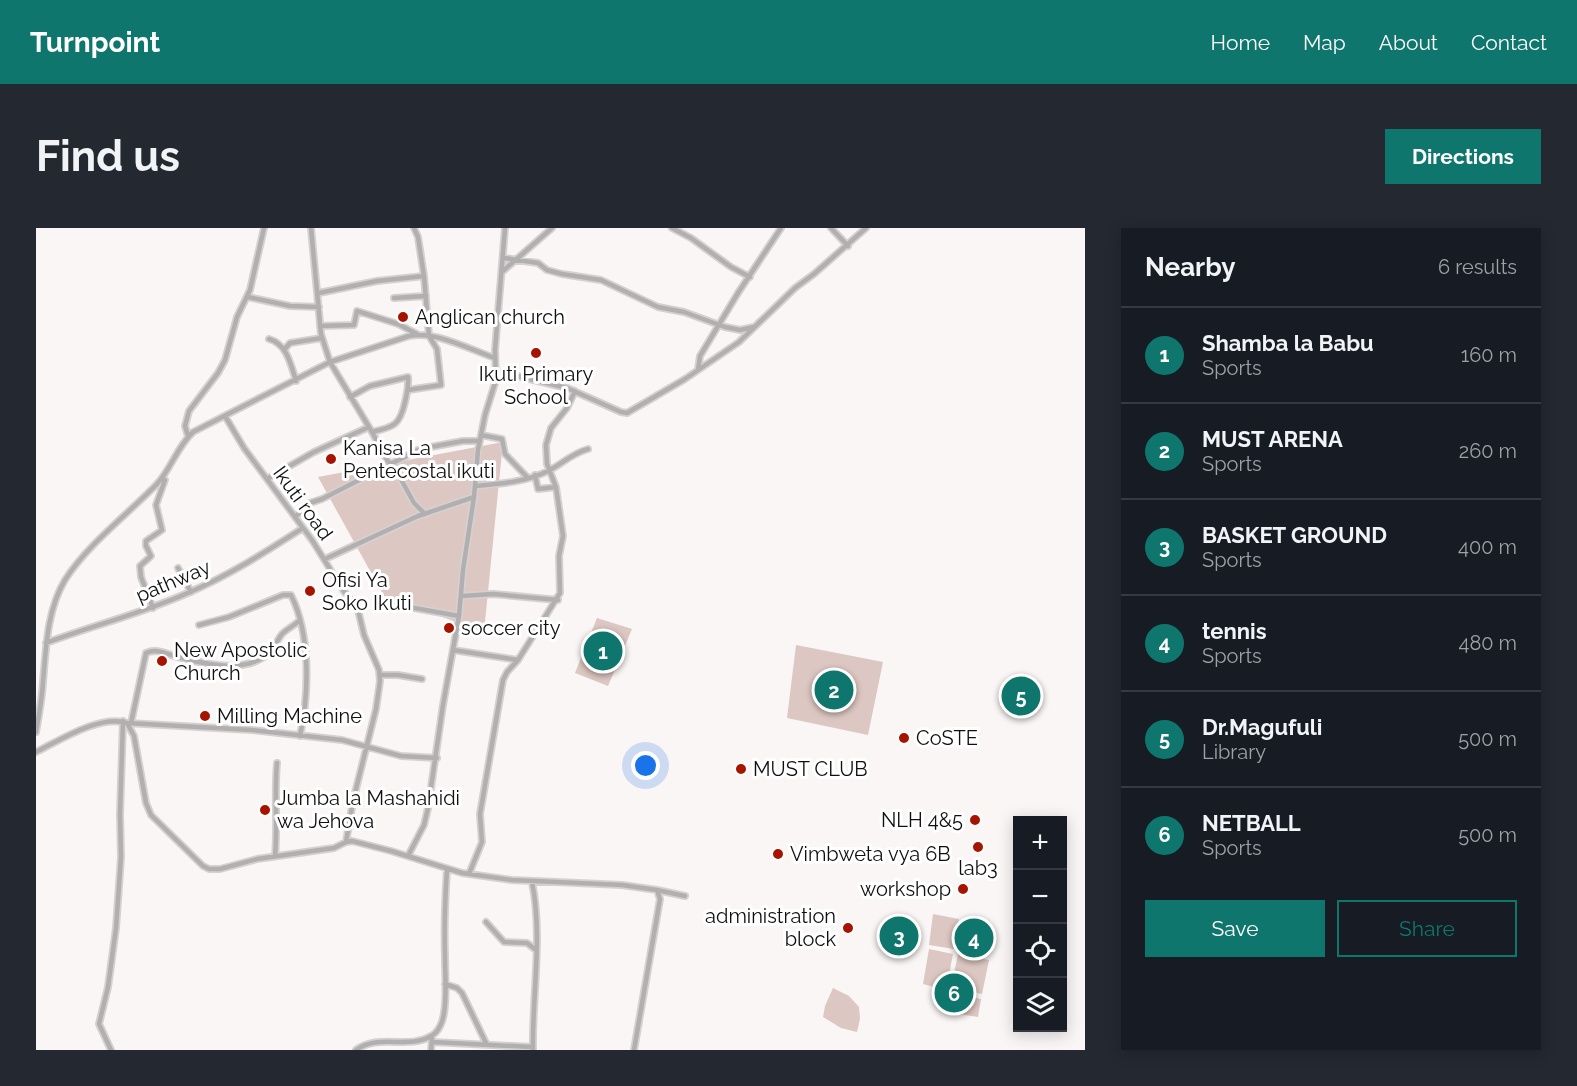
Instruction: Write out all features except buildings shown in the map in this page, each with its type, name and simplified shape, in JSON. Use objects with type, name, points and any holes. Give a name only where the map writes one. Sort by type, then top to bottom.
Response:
[{"type":"street","points":[[188,436],[185,426],[189,411],[221,368],[237,317],[248,297],[264,228]]},
{"type":"street","points":[[311,228],[319,292],[320,326],[330,362],[414,503],[425,514]]},
{"type":"street","points":[[408,390],[441,385],[437,349],[429,336],[424,276],[418,237],[414,228]]},
{"type":"street","points":[[408,856],[427,814],[459,616],[480,438],[496,372],[495,358],[505,228]]},
{"type":"street","points":[[503,271],[552,228]]},
{"type":"street","points":[[672,228],[692,238],[731,267],[750,277]]},
{"type":"street","points":[[698,370],[699,359],[781,228]]},
{"type":"street","points":[[831,228],[848,246]]},
{"type":"street","points":[[496,372],[575,391],[627,413],[727,351],[757,326],[795,288],[848,246],[866,228]]},
{"type":"street","points":[[504,258],[538,263],[550,271],[562,274],[601,280],[658,307],[678,310],[720,325],[740,330],[757,326]]},
{"type":"street","points":[[319,292],[377,281],[424,276]]},
{"type":"street","points":[[394,298],[426,296]]},
{"type":"street","points":[[248,297],[290,306],[319,307]]},
{"type":"street","points":[[320,326],[354,325],[357,311],[392,322],[417,334],[495,358]]},
{"type":"street","points":[[36,732],[43,688],[46,643],[54,605],[69,575],[159,482],[188,436],[330,362],[417,334]]},
{"type":"street","points":[[284,350],[290,343],[322,338]]},
{"type":"street","points":[[269,339],[277,342],[284,350],[296,381]]},
{"type":"street","points":[[267,479],[314,452],[370,430],[391,427],[397,423],[403,412],[408,390],[408,377],[370,386],[350,397]]},
{"type":"street","points":[[469,874],[482,842],[480,814],[501,687],[507,672],[518,660],[558,600],[561,591],[559,556],[563,536],[556,487],[549,471],[546,445],[549,433],[575,391]]},
{"type":"street","name":"Ikuti road","points":[[225,416],[244,448],[325,559],[344,592],[358,610],[364,635],[380,675],[368,747],[353,801],[346,842]]},
{"type":"street","points":[[295,517],[310,503],[391,465],[420,448],[480,438],[502,439],[505,454],[528,478]]},
{"type":"street","points":[[475,486],[510,483],[535,476],[549,471],[572,455],[588,449]]},
{"type":"street","points":[[535,476],[538,489],[556,487]]},
{"type":"street","points":[[153,608],[141,577],[140,566],[151,556],[145,545],[146,541],[162,530],[156,505],[165,480]]},
{"type":"street","points":[[325,559],[425,514],[474,498]]},
{"type":"street","name":"pathway","points":[[46,643],[153,608],[191,592],[248,563],[303,528]]},
{"type":"street","points":[[178,568],[191,592]]},
{"type":"street","points":[[462,596],[493,594],[558,600]]},
{"type":"street","points":[[199,625],[229,617],[288,595],[293,597],[300,620],[307,681],[300,736]]},
{"type":"street","points":[[381,602],[459,616]]},
{"type":"street","points":[[111,1050],[99,1024],[108,987],[116,928],[121,856],[120,814],[127,722],[146,653],[156,650],[178,657],[217,664],[248,664],[269,653],[282,634],[300,620]]},
{"type":"street","points":[[453,650],[518,660]]},
{"type":"street","points":[[380,675],[393,674],[422,679]]},
{"type":"street","points":[[36,752],[95,724],[127,722],[214,727],[342,740],[401,756],[437,758]]},
{"type":"street","points":[[127,722],[135,735],[146,803],[151,815],[203,866],[209,869],[220,869],[275,856],[334,848],[346,842],[357,842],[447,870],[469,874],[532,882],[622,885],[685,896]]},
{"type":"street","points":[[275,856],[278,836],[275,796],[277,763]]},
{"type":"street","points":[[431,1050],[432,1039],[444,1016],[444,928],[447,870]]},
{"type":"street","points":[[356,1050],[362,1045],[376,1041],[432,1039],[532,1048],[537,910],[532,882]]},
{"type":"street","points":[[634,1050],[660,900],[660,893],[657,890]]},
{"type":"street","points":[[486,922],[504,942],[527,943],[536,950]]},
{"type":"street","points":[[445,984],[457,988],[462,993],[486,1044]]},
{"type":"street","points":[[457,1043],[457,1050]]},
{"type":"shaded area","points":[[503,442],[484,632],[384,596],[318,477]]},
{"type":"shaded area","points":[[597,618],[632,629],[608,686],[575,673]]},
{"type":"shaded area","points":[[796,645],[883,662],[868,735],[787,718]]},
{"type":"shaded area","points":[[933,914],[959,919],[954,949],[929,945]]},
{"type":"shaded area","points":[[963,922],[989,927],[983,954],[959,950]]},
{"type":"shaded area","points":[[929,949],[953,954],[946,990],[923,984]]},
{"type":"shaded area","points":[[958,954],[989,960],[982,994],[951,988]]},
{"type":"shaded area","points":[[833,988],[849,996],[859,1007],[860,1019],[857,1032],[841,1028],[823,1017]]},
{"type":"shaded area","points":[[950,993],[981,999],[978,1017],[946,1012]]},
{"type":"place","name":"Anglican church","points":[[403,317]]},
{"type":"place","name":"Ikuti Primary School","points":[[536,353]]},
{"type":"place","name":"Kanisa La Pentecostal ikuti","points":[[331,459]]},
{"type":"place","name":"Ofisi Ya Soko Ikuti","points":[[310,591]]},
{"type":"place","name":"soccer city","points":[[449,628]]},
{"type":"place","name":"Shamba la Babu","points":[[603,651]]},
{"type":"place","name":"New Apostolic Church","points":[[162,661]]},
{"type":"place","name":"MUST ARENA","points":[[834,690]]},
{"type":"place","name":"Dr.Magufuli","points":[[1021,696]]},
{"type":"place","name":"Milling Machine","points":[[205,716]]},
{"type":"place","name":"CoSTE","points":[[904,738]]},
{"type":"place","name":"MUST CLUB","points":[[741,769]]},
{"type":"place","name":"Jumba la Mashahidi wa Jehova","points":[[265,810]]},
{"type":"place","name":"NLH 4&5","points":[[975,820]]},
{"type":"place","name":"lab3","points":[[978,847]]},
{"type":"place","name":"Vimbweta vya 6B","points":[[778,854]]},
{"type":"place","name":"workshop","points":[[963,889]]},
{"type":"place","name":"administration block","points":[[848,928]]},
{"type":"place","name":"BASKET GROUND","points":[[899,936]]},
{"type":"place","name":"tennis","points":[[974,938]]},
{"type":"place","name":"NETBALL","points":[[954,993]]}]
